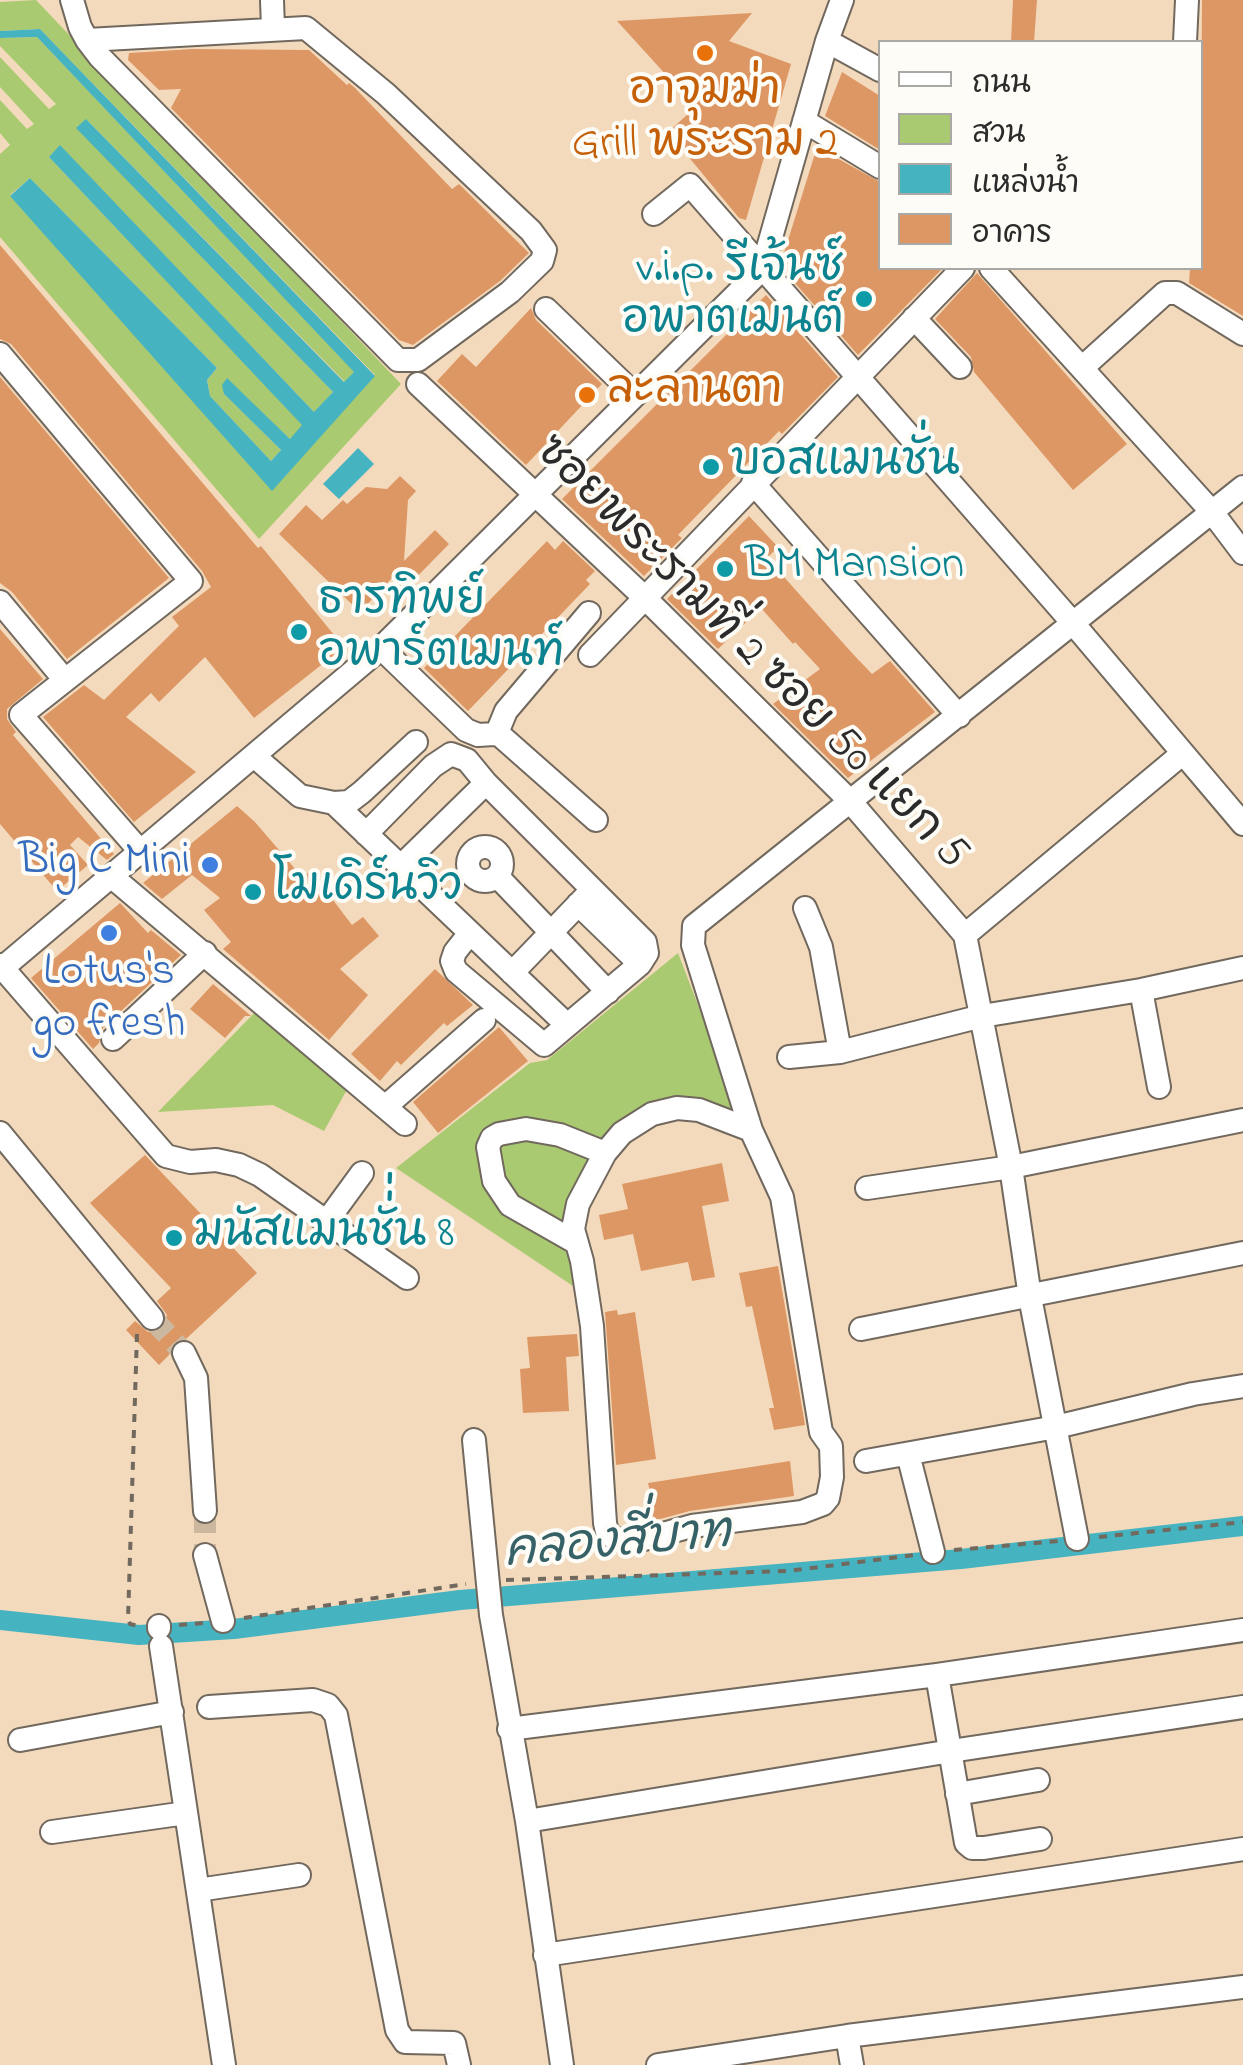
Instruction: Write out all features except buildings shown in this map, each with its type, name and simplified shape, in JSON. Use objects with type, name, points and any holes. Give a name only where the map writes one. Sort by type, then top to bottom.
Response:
[{"type":"street","points":[[72,0],[87,40],[100,58],[398,360],[418,360],[542,261],[544,250],[531,231],[373,83],[306,28],[87,40]]},
{"type":"street","points":[[272,0],[273,28]]},
{"type":"street","points":[[407,1278],[260,1175],[216,1160],[178,1161],[166,1156],[1,968],[382,648],[762,268],[842,0]]},
{"type":"street","points":[[1185,40],[1187,0]]},
{"type":"street","points":[[827,41],[878,69]]},
{"type":"street","points":[[373,83],[394,117],[458,184]]},
{"type":"street","points":[[804,121],[878,166]]},
{"type":"street","points":[[654,214],[690,185],[1243,824]]},
{"type":"street","points":[[590,654],[961,270]]},
{"type":"street","points":[[993,270],[1212,512],[1243,553]]},
{"type":"street","points":[[1083,367],[1165,293],[1177,292],[1243,334]]},
{"type":"street","points":[[546,309],[634,394]]},
{"type":"street","points":[[914,318],[960,368]]},
{"type":"street","points":[[0,354],[191,581],[21,715],[140,851]]},
{"type":"street","name":"ซอยพระรามที่ 2 ซอย 50 แยก 5","points":[[418,384],[644,597],[850,801],[965,935],[1077,1539]]},
{"type":"street","points":[[753,483],[959,716]]},
{"type":"street","points":[[751,1130],[700,1110],[677,1108],[652,1114],[622,1133],[605,1153],[578,1204],[573,1229],[592,1326],[607,1532],[615,1538],[637,1541],[692,1526],[802,1512],[828,1498],[832,1476],[831,1446],[821,1432],[816,1410],[782,1197],[751,1130],[693,945],[694,926],[1243,487]]},
{"type":"street","points":[[0,602],[64,679]]},
{"type":"street","points":[[498,733],[506,711],[590,613]]},
{"type":"street","points":[[382,648],[466,730],[478,735],[498,733],[596,820]]},
{"type":"street","points":[[254,756],[300,796],[334,804],[349,802],[416,742]]},
{"type":"street","points":[[366,834],[434,766],[451,754],[467,760],[526,824],[640,964],[544,1045],[456,971],[452,961],[470,933]]},
{"type":"street","points":[[965,935],[1182,754]]},
{"type":"street","points":[[400,866],[486,783]]},
{"type":"street","points":[[334,804],[567,1026]]},
{"type":"street","points":[[446,822],[481,859],[503,861],[498,877],[608,992]]},
{"type":"street","points":[[439,904],[481,859],[526,824]]},
{"type":"street","points":[[111,876],[405,1124]]},
{"type":"street","points":[[512,973],[585,897]]},
{"type":"street","points":[[805,908],[821,947],[840,1052]]},
{"type":"street","points":[[112,1040],[206,953]]},
{"type":"street","points":[[789,1057],[840,1052],[982,1016],[1141,990],[1243,968]]},
{"type":"street","points":[[1141,990],[1159,1087]]},
{"type":"street","points":[[384,1107],[484,1020]]},
{"type":"street","points":[[867,1188],[1011,1167],[1243,1120]]},
{"type":"street","points":[[576,1242],[510,1204],[494,1181],[488,1147],[499,1134],[526,1129],[560,1136],[605,1153]]},
{"type":"street","points":[[0,1133],[147,1311]]},
{"type":"street","points":[[327,1221],[362,1173]]},
{"type":"street","points":[[861,1329],[1243,1253]]},
{"type":"street","points":[[184,1353],[196,1378],[205,1511]]},
{"type":"street","points":[[866,1461],[1056,1427],[1243,1386]]},
{"type":"street","points":[[474,1440],[490,1615],[527,1821],[562,2065]]},
{"type":"street","points":[[908,1454],[933,1552]]},
{"type":"street","points":[[206,1555],[222,1622]]},
{"type":"street","points":[[508,1729],[937,1675],[1243,1630]]},
{"type":"street","points":[[160,1633],[224,2065]]},
{"type":"street","points":[[937,1675],[966,1843],[972,1848],[1040,1839]]},
{"type":"street","points":[[209,1708],[313,1700],[328,1705],[336,1715],[397,2030],[405,2042],[454,2042],[460,2065]]},
{"type":"street","points":[[527,1821],[950,1750],[1243,1707]]},
{"type":"street","points":[[20,1740],[172,1712]]},
{"type":"street","points":[[957,1794],[1038,1780]]},
{"type":"street","points":[[52,1832],[186,1814]]},
{"type":"street","points":[[545,1956],[1243,1849]]},
{"type":"street","points":[[198,1890],[299,1874]]},
{"type":"street","points":[[658,2065],[847,2036],[1243,1987]]},
{"type":"street","points":[[847,2036],[852,2065]]},
{"type":"path","points":[[147,1311],[134,1380],[128,1619],[133,1625],[160,1633],[487,1585],[788,1571],[933,1552],[1243,1522]]},
{"type":"green space","points":[[36,0],[401,384],[259,539],[0,237],[0,154],[10,145],[0,133],[0,100],[27,129],[34,124],[0,87],[0,57],[49,109],[56,104],[0,46],[0,38],[37,37],[355,372],[345,382],[87,120],[77,127],[333,392],[315,413],[60,146],[49,157],[303,425],[291,440],[227,379],[224,394],[281,450],[271,461],[210,396],[207,380],[217,368],[30,178],[10,195],[272,490],[375,375],[40,29],[0,31],[0,2]]},
{"type":"green space","points":[[678,953],[740,1114],[704,1102],[599,1144],[510,1125],[480,1161],[547,1238],[571,1255],[576,1288],[396,1168],[530,1063],[547,1060]]},
{"type":"green space","points":[[259,1008],[349,1086],[324,1131],[273,1105],[158,1112]]},
{"type":"green space","points":[[525,1135],[592,1158],[567,1223],[560,1225],[522,1203],[505,1183],[497,1146]]},
{"type":"water","points":[[40,29],[375,376],[272,491],[10,196],[30,178],[217,368],[207,380],[210,396],[271,461],[281,450],[224,394],[222,385],[227,378],[290,439],[302,425],[49,157],[60,145],[314,412],[333,392],[76,128],[86,119],[344,382],[354,372],[37,37],[0,38],[0,31]]},
{"type":"water","points":[[358,448],[374,464],[339,499],[323,484]]},
{"type":"waterway","name":"คลองสี่บาท","points":[[0,1620],[139,1635],[234,1629],[460,1600],[961,1559],[1243,1526]]},
{"type":"tunnel","points":[[152,1318],[184,1353]]},
{"type":"tunnel","points":[[205,1511],[205,1555]]},
{"type":"place","name":"อาจุมม่า Grill พระราม 2","points":[[705,53]]},
{"type":"place","name":"v.i.p. รีเจ้นซ์ อพาตเมนต์","points":[[864,299]]},
{"type":"place","name":"ละลานตา","points":[[587,395]]},
{"type":"place","name":"บอสแมนชั่น","points":[[711,467]]},
{"type":"place","name":"BM Mansion","points":[[725,569]]},
{"type":"place","name":"ธารทิพย์ อพาร์ตเมนท์","points":[[299,632]]},
{"type":"place","name":"Big C Mini","points":[[210,865]]},
{"type":"place","name":"โมเดิร์นวิว","points":[[253,892]]},
{"type":"place","name":"Lotus's go fresh","points":[[109,933]]},
{"type":"place","name":"มนัสแมนชั่่น 8","points":[[174,1238]]}]
